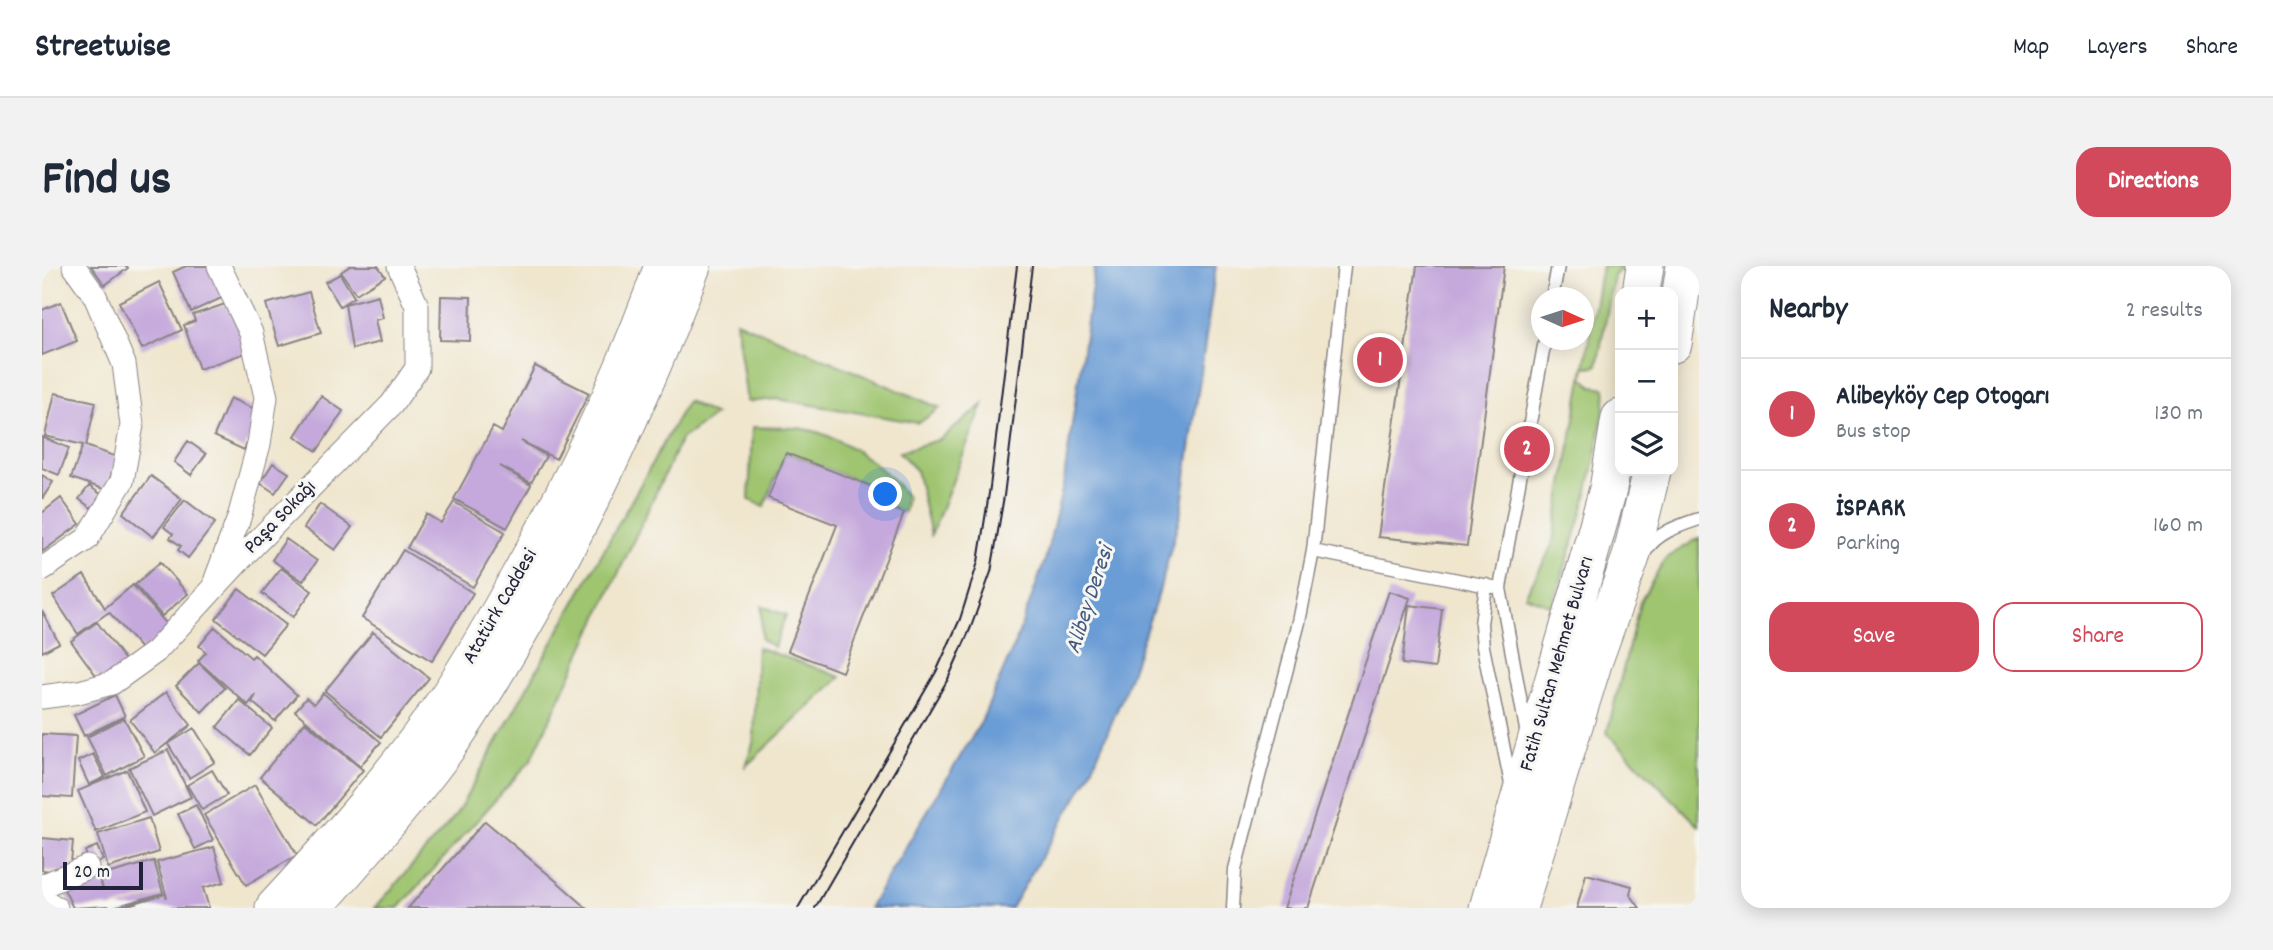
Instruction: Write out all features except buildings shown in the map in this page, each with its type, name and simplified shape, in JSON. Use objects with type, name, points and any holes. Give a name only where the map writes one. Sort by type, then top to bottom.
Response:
[{"type":"main road","name":"Atatürk Caddesi","points":[[274,908],[354,820],[403,757],[445,700],[494,623],[585,455],[628,358],[663,266]]},
{"type":"main road","name":"Atatürk Caddesi","points":[[313,908],[408,798],[479,700],[544,589],[596,492],[649,375],[691,266]]},
{"type":"main road","points":[[1642,287],[1645,266]]},
{"type":"main road","points":[[1669,266],[1670,287]]},
{"type":"main road","points":[[1678,295],[1685,266]]},
{"type":"main road","name":"Fatih Sultan Mehmet Bulvarı","points":[[1488,908],[1594,543],[1615,448]]},
{"type":"main road","name":"Fatih Sultan Mehmet Bulvarı","points":[[1518,908],[1590,672],[1640,527],[1651,476]]},
{"type":"street","points":[[42,569],[87,539],[122,481],[132,425],[124,364],[95,296],[74,266]]},
{"type":"street","points":[[212,590],[239,518],[259,444],[266,397],[251,333],[219,266]]},
{"type":"street","name":"Paşa Sokağı","points":[[42,697],[79,692],[112,683],[155,652],[392,404],[417,368],[417,306],[399,266]]},
{"type":"street","points":[[42,886],[87,867]]},
{"type":"street","points":[[42,899],[56,908]]},
{"type":"lane","points":[[1233,908],[1235,869],[1299,622],[1312,551],[1344,266]]},
{"type":"lane","points":[[1554,287],[1558,266]]},
{"type":"lane","points":[[1532,753],[1522,715],[1500,588],[1543,350]]},
{"type":"lane","points":[[1623,580],[1651,541],[1676,527],[1699,519]]},
{"type":"lane","points":[[1312,551],[1500,588]]},
{"type":"lane","points":[[1486,585],[1481,624],[1483,647],[1516,808]]},
{"type":"green space","points":[[1602,266],[1623,266],[1614,276],[1597,366],[1585,367],[1583,377],[1592,386],[1605,388],[1606,398],[1587,495],[1552,606],[1525,596],[1552,547],[1587,350],[1594,350],[1594,311]]},
{"type":"green space","points":[[736,321],[940,408],[919,423],[777,399],[747,402]]},
{"type":"green space","points":[[687,401],[715,415],[681,439],[531,760],[399,908],[375,908],[456,815]]},
{"type":"green space","points":[[983,405],[931,535],[916,470],[899,452],[941,439]]},
{"type":"green space","points":[[752,427],[797,428],[843,443],[873,462],[897,485],[907,497],[904,513],[879,503],[883,491],[786,453],[764,507],[749,500]]},
{"type":"green space","points":[[1699,538],[1699,826],[1607,733],[1640,602],[1666,558]]},
{"type":"green space","points":[[762,606],[786,615],[774,647],[761,639]]},
{"type":"green space","points":[[757,647],[841,677],[746,766],[754,740]]},
{"type":"water","name":"Alibey Deresi","points":[[1095,266],[1216,266],[1181,512],[1159,592],[1123,696],[1089,776],[1011,908],[869,908],[981,722],[1016,641],[1045,560],[1063,486]]},
{"type":"tram line","points":[[798,908],[936,672],[960,619],[978,562],[990,487],[1017,266]]},
{"type":"tram line","points":[[815,908],[948,679],[991,572],[1004,496],[1032,266]]},
{"type":"place","name":"Alibeyköy Cep Otogarı","points":[[1380,360]]},
{"type":"place","name":"İSPARK","points":[[1527,449]]}]
